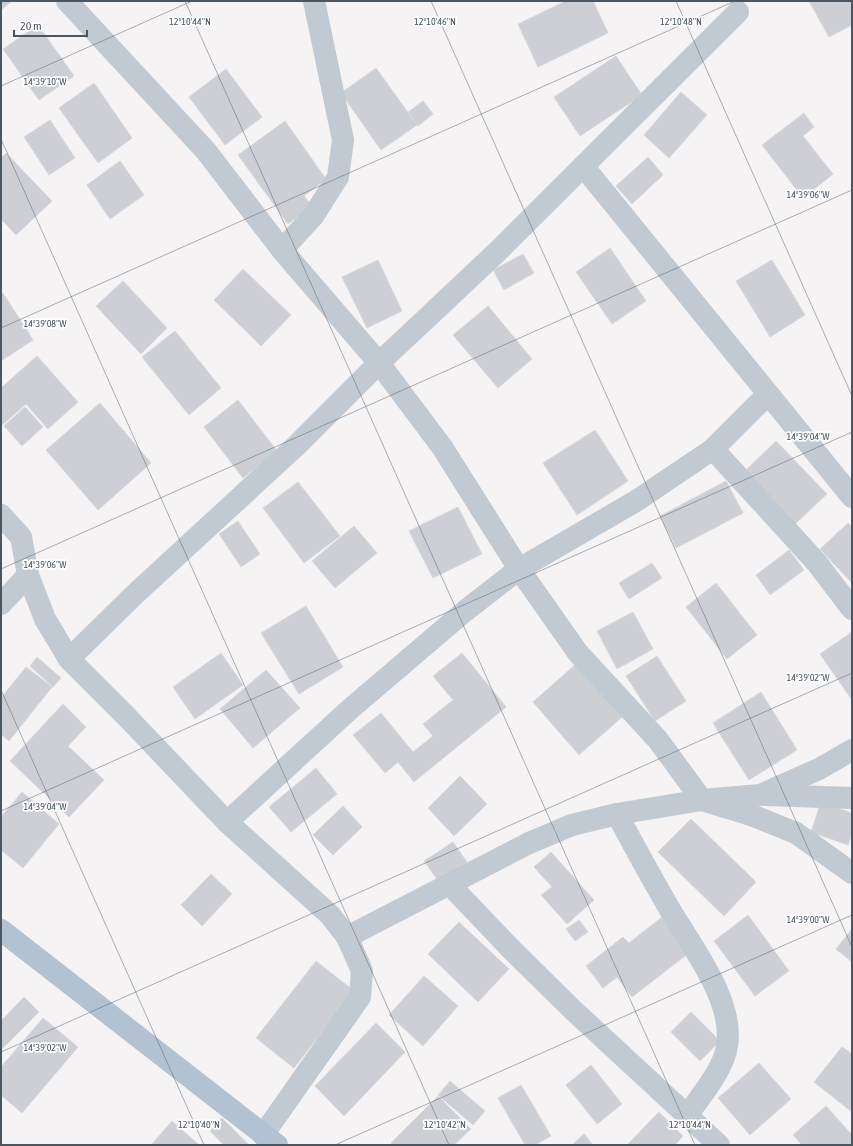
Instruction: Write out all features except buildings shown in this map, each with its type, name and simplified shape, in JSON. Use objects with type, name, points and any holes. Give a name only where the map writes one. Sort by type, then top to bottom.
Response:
[{"type":"main road","points":[[1,930],[270,1140]]},
{"type":"street","points":[[66,1],[206,151],[282,250],[379,363],[442,447],[519,569],[578,653],[658,740],[702,800],[751,815],[796,833],[852,874]]},
{"type":"street","points":[[282,250],[314,215],[338,177],[343,140],[314,1]]},
{"type":"street","points":[[69,659],[133,596],[296,446],[379,363],[497,252],[738,12]]},
{"type":"street","points":[[583,166],[852,497]]},
{"type":"street","points":[[227,822],[349,710],[465,611],[519,569],[636,501],[713,449],[768,394]]},
{"type":"street","points":[[713,449],[817,563],[852,609]]},
{"type":"street","points":[[1,514],[21,537],[28,574],[44,619],[69,659],[125,715],[227,822],[330,915],[347,937],[362,971],[360,997],[270,1140]]},
{"type":"street","points":[[1,604],[28,574]]},
{"type":"street","points":[[760,795],[819,769],[852,750]]},
{"type":"street","points":[[347,937],[529,842],[572,825],[617,814],[702,800],[760,795],[852,798]]},
{"type":"street","points":[[617,814],[670,910],[704,963],[724,1009],[727,1046],[719,1068],[686,1116]]},
{"type":"street","points":[[449,884],[568,1005],[719,1145]]}]
